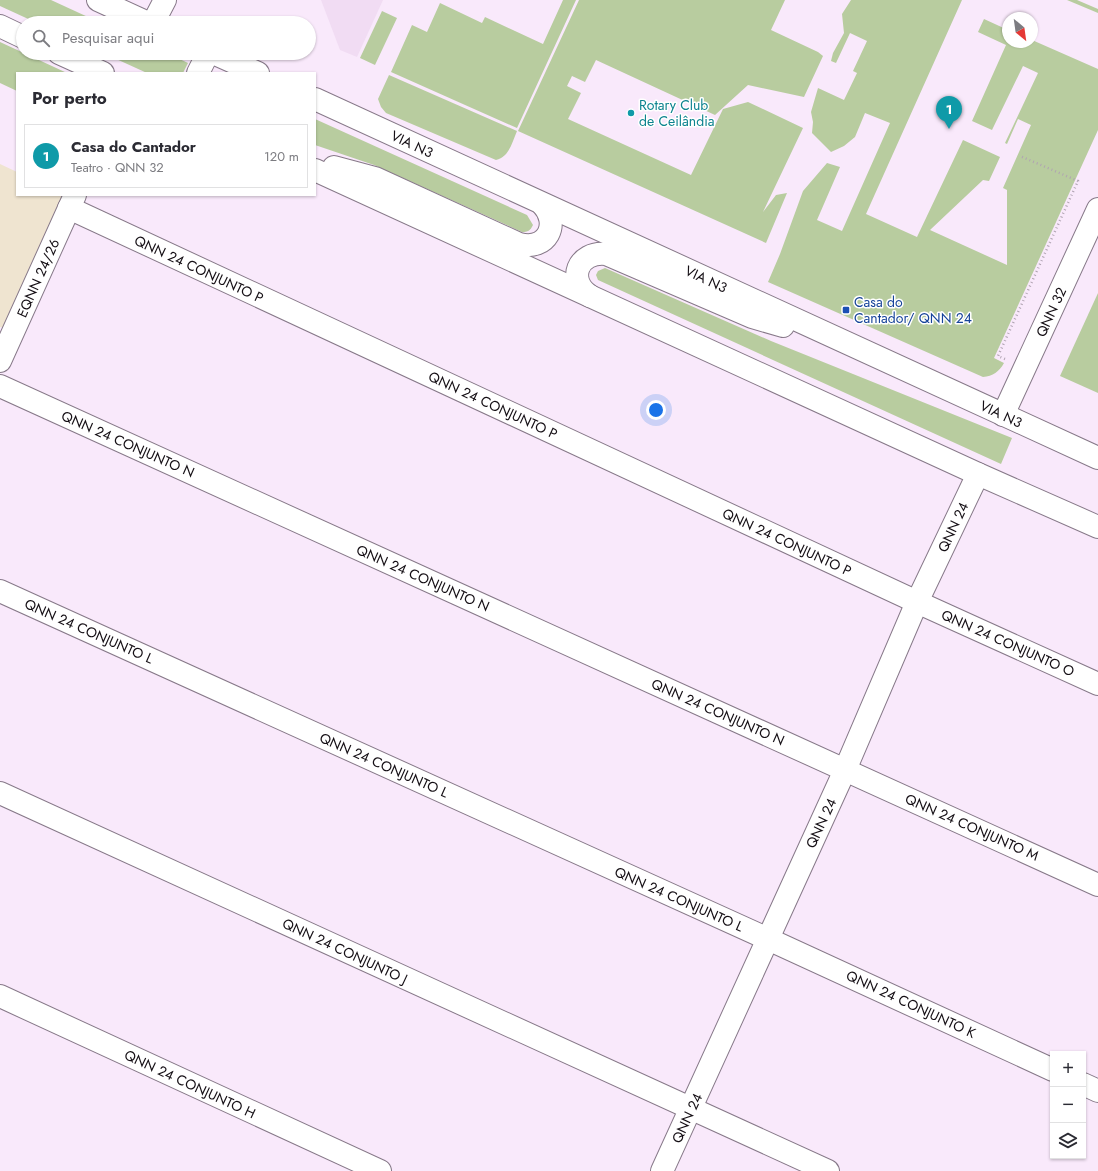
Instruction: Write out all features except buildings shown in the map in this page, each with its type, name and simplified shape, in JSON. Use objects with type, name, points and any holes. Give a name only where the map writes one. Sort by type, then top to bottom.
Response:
[{"type":"street","points":[[98,0],[133,16]]},
{"type":"street","points":[[157,16],[165,0]]},
{"type":"street","points":[[0,26],[16,34]]},
{"type":"street","points":[[74,60],[101,72]]},
{"type":"street","points":[[198,72],[204,60]]},
{"type":"street","points":[[229,60],[256,72]]},
{"type":"street","name":"VIA N3","points":[[316,99],[1098,458]]},
{"type":"street","points":[[316,162],[375,178],[519,244],[527,246],[535,245],[542,241],[548,235],[551,227],[551,218],[548,210],[542,204]]},
{"type":"street","points":[[316,170],[978,474],[1098,527]]},
{"type":"street","name":"EQNN 24/26","points":[[3,349],[72,202]]},
{"type":"street","name":"QNN 24 CONJUNTO P","points":[[72,202],[917,602]]},
{"type":"street","name":"QNN 32","points":[[1003,415],[1098,209]]},
{"type":"street","points":[[590,296],[579,286],[577,271],[585,258],[598,253],[606,254],[752,317],[852,345]]},
{"type":"street","name":"QNN 24 CONJUNTO N","points":[[0,386],[845,770]]},
{"type":"street","name":"QNN 24","points":[[662,1171],[845,770],[917,602],[978,474]]},
{"type":"street","name":"QNN 24 CONJUNTO L","points":[[0,591],[768,939]]},
{"type":"street","name":"QNN 24 CONJUNTO O","points":[[917,602],[1098,684]]},
{"type":"street","name":"QNN 24 CONJUNTO M","points":[[845,770],[1098,885]]},
{"type":"street","name":"QNN 24 CONJUNTO J","points":[[0,793],[828,1171]]},
{"type":"street","name":"QNN 24 CONJUNTO K","points":[[768,939],[1050,1069]]},
{"type":"street","name":"QNN 24 CONJUNTO H","points":[[0,996],[380,1171]]},
{"type":"street","points":[[1086,1085],[1098,1091]]},
{"type":"path","points":[[1012,362],[998,356],[1078,181],[1020,156]]},
{"type":"shaded area","points":[[321,0],[383,0],[357,57],[340,50]]},
{"type":"shaded area","points":[[0,164],[16,172],[16,196],[65,196],[4,328],[0,327]]},
{"type":"green space","points":[[0,0],[51,0],[86,16],[22,16],[0,6]]},
{"type":"green space","points":[[563,0],[576,0],[517,128],[391,72],[412,25],[427,32],[440,3],[482,23],[485,17],[543,44]]},
{"type":"green space","points":[[579,0],[785,0],[771,30],[818,52],[823,56],[804,97],[748,85],[715,115],[596,60],[585,82],[572,76],[567,86],[581,93],[568,119],[691,175],[723,109],[748,102],[803,128],[763,212],[776,195],[787,193],[766,243],[518,131]]},
{"type":"green space","points":[[851,0],[962,0],[866,214],[917,237],[963,140],[1000,157],[989,181],[983,180],[930,230],[1007,265],[1007,190],[1003,188],[1031,125],[1018,119],[1007,144],[1005,143],[1038,73],[1023,66],[992,130],[972,121],[1005,48],[1038,48],[1038,43],[1098,69],[1098,130],[994,358],[1004,363],[998,371],[990,376],[983,377],[768,282],[803,191],[827,163],[840,167],[817,220],[842,231],[890,123],[865,113],[855,137],[844,146],[831,152],[812,133],[813,122],[811,112],[818,88],[844,100],[857,73],[853,71],[867,41],[850,33],[836,63],[831,61],[833,53],[844,33],[842,14]]},
{"type":"green space","points":[[1067,0],[1077,0],[1098,9],[1098,13]]},
{"type":"green space","points":[[382,11],[397,18],[375,65],[360,58]]},
{"type":"green space","points":[[984,19],[1002,27],[1002,43],[978,32]]},
{"type":"green space","points":[[0,42],[16,49],[16,60],[39,60],[65,72],[16,72],[16,91],[0,83]]},
{"type":"green space","points":[[118,60],[182,60],[188,63],[184,72],[145,72]]},
{"type":"green space","points":[[389,75],[517,131],[510,149],[504,156],[496,160],[386,113],[381,107],[378,99]]},
{"type":"green space","points":[[316,119],[527,215],[533,225],[529,231],[522,232],[374,165],[316,145]]},
{"type":"green space","points":[[605,268],[771,341],[1012,438],[1001,464],[598,280],[596,275],[598,271]]},
{"type":"green space","points":[[1098,293],[1098,393],[1060,376]]},
{"type":"place","name":"Rotary Club de Ceilândia","points":[[631,113]]},
{"type":"place","name":"Casa do Cantador","points":[[949,129]]},
{"type":"place","name":"Casa do Cantador/ QNN 24","points":[[846,310]]}]
